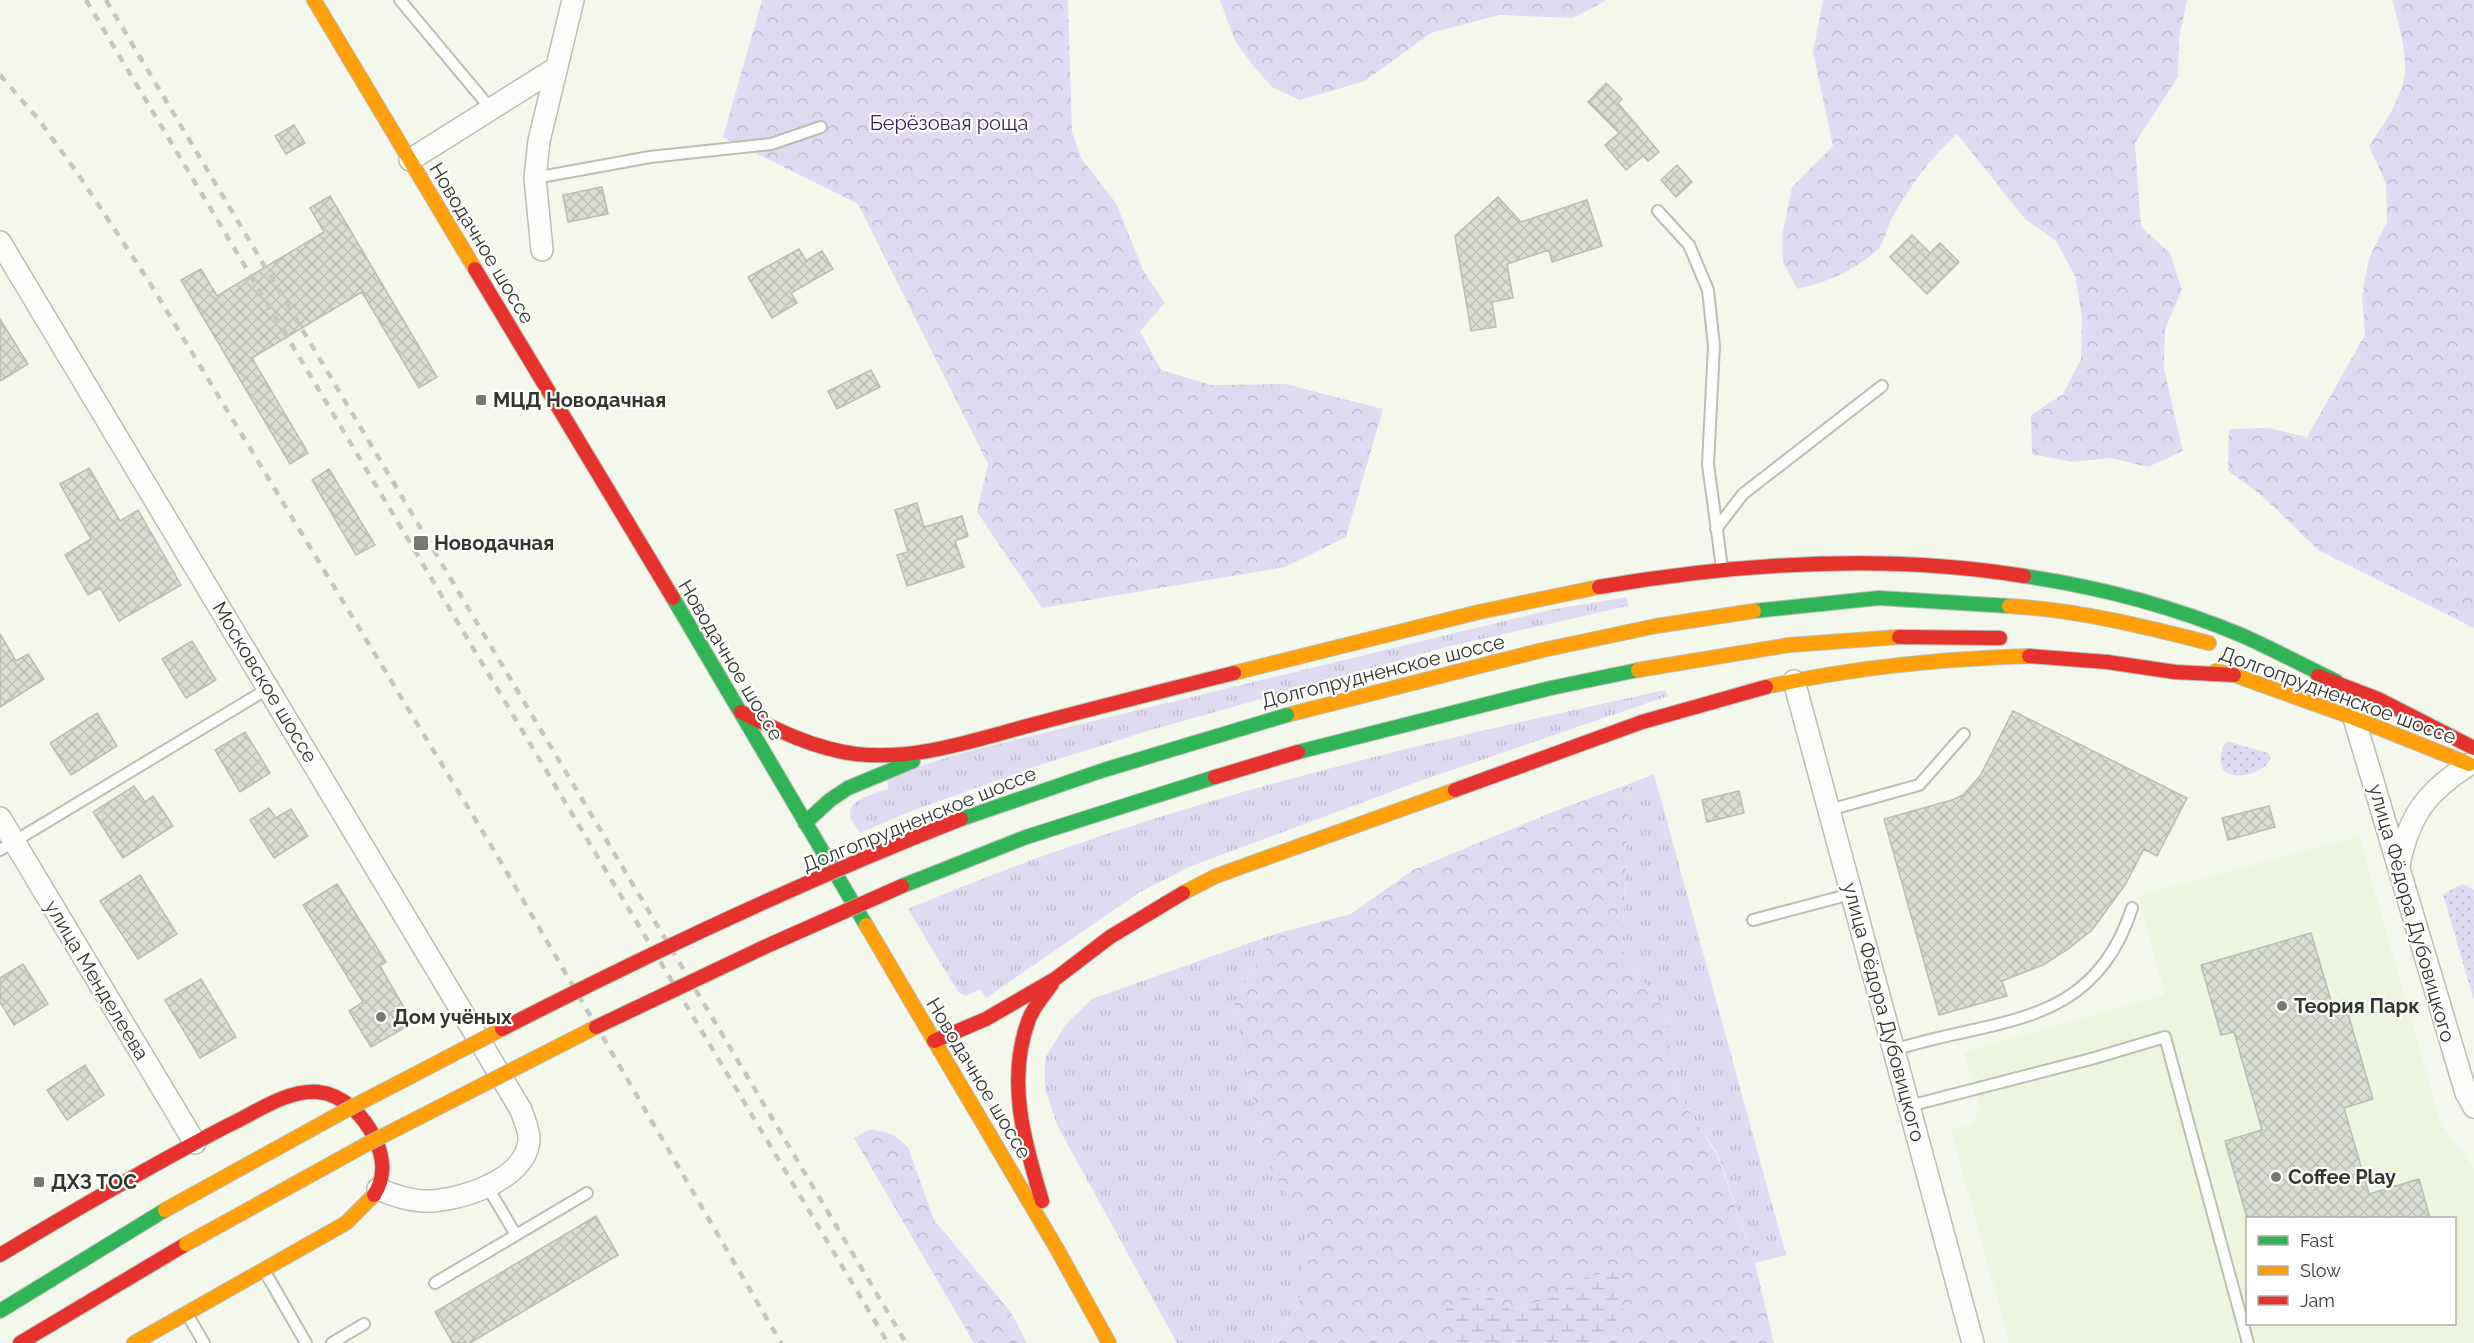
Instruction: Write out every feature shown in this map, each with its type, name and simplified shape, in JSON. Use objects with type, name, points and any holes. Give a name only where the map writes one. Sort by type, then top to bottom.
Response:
[{"type":"main road","name":"Новодачное шоссе","points":[[314,0],[741,712],[1057,1250],[1109,1343]]},
{"type":"main road","points":[[741,712],[763,723],[848,753],[896,754],[946,747],[1302,655],[1477,612],[1597,587],[1722,569],[1823,564],[1977,568],[2053,580],[2135,599],[2228,630],[2336,681]]},
{"type":"main road","name":"Долгопрудненское шоссе","points":[[0,1311],[165,1210],[291,1140],[507,1027],[767,903],[925,834],[1052,787],[1287,715],[1543,650],[1656,626],[1784,606],[1879,598],[2040,608],[2135,624],[2224,646]]},
{"type":"main road","points":[[20,1343],[300,1179],[555,1046],[773,942],[939,870],[1054,828],[1298,752],[1551,688],[1663,665],[1789,645],[1881,637],[2008,638]]},
{"type":"main road","name":"Долгопрудненское шоссе","points":[[2107,648],[2234,675],[2473,760]]},
{"type":"main road","name":"Долгопрудненское шоссе","points":[[2246,653],[2336,681],[2433,725],[2473,760]]},
{"type":"main road","points":[[934,1041],[986,1019],[1055,979],[1110,937],[1171,899],[1216,876],[1642,722],[1742,693],[1794,681],[1890,665],[1961,658],[2039,656],[2107,662],[2175,672],[2234,675]]},
{"type":"main road","points":[[805,823],[848,788],[946,747]]},
{"type":"main road","points":[[1055,979],[1029,1018],[1019,1055],[1017,1097],[1030,1162],[1057,1250]]},
{"type":"main road","points":[[4,1251],[195,1143],[282,1099],[315,1091],[343,1100],[360,1115],[381,1153],[383,1176],[378,1190],[365,1207],[346,1223],[134,1343]]},
{"type":"street","points":[[542,250],[535,178],[539,141],[573,0]]},
{"type":"street","points":[[410,160],[556,68]]},
{"type":"street","name":"Московское шоссе","points":[[0,242],[467,1016],[521,1110],[530,1139],[526,1154],[513,1171],[487,1186]]},
{"type":"street","name":"улица Фёдора Дубовицкого","points":[[1794,681],[1973,1343]]},
{"type":"street","name":"улица Фёдора Дубовицкого","points":[[2354,717],[2466,1093],[2474,1107]]},
{"type":"street","points":[[2399,868],[2405,837],[2415,816],[2432,793],[2473,760]]},
{"type":"street","name":"улица Менделеева","points":[[0,818],[7,846],[195,1143]]},
{"type":"street","points":[[378,1190],[394,1196],[423,1201],[455,1198],[487,1186]]},
{"type":"lane","points":[[400,0],[492,109]]},
{"type":"lane","points":[[535,178],[650,157],[771,144],[821,127]]},
{"type":"lane","points":[[1658,211],[1689,245],[1708,290],[1714,346],[1708,464],[1722,569]]},
{"type":"lane","points":[[1716,529],[1743,494],[1882,386]]},
{"type":"lane","points":[[7,846],[269,688]]},
{"type":"lane","points":[[1829,810],[1919,785],[1964,734]]},
{"type":"lane","points":[[1753,920],[1851,894]]},
{"type":"lane","points":[[1894,1050],[2030,1016],[2069,998],[2101,970],[2115,951],[2132,908]]},
{"type":"lane","points":[[1909,1106],[2165,1037],[2248,1343]]},
{"type":"lane","points":[[487,1186],[516,1235]]},
{"type":"lane","points":[[435,1283],[587,1193]]},
{"type":"lane","points":[[263,1270],[306,1343]]},
{"type":"lane","points":[[187,1314],[204,1343]]},
{"type":"lane","points":[[332,1343],[364,1324]]},
{"type":"shaded area","points":[[2359,836],[2441,1124],[2474,1168],[2474,1343],[2009,1343],[1951,1130],[1971,1125],[1980,1107],[1964,1052],[2165,994],[2138,896]]},
{"type":"green space","name":"Берёзовая роща","points":[[762,0],[1068,0],[1072,132],[1081,158],[1116,203],[1143,270],[1165,303],[1140,331],[1161,370],[1211,385],[1285,384],[1383,409],[1346,537],[1285,567],[1042,608],[977,512],[988,464],[858,204],[723,137]]},
{"type":"green space","points":[[1220,0],[1607,0],[1573,18],[1499,15],[1431,33],[1365,81],[1300,100],[1272,87],[1254,67],[1235,41]]},
{"type":"green space","points":[[1823,0],[2187,0],[2179,38],[2178,77],[2135,143],[2141,227],[2170,253],[2182,290],[2165,329],[2164,369],[2183,451],[2148,467],[2111,458],[2072,462],[2032,454],[2031,415],[2063,394],[2081,359],[2082,317],[2075,276],[2056,241],[2025,219],[1957,134],[1929,163],[1913,184],[1892,218],[1876,251],[1858,265],[1839,275],[1797,289],[1783,262],[1782,236],[1792,187],[1833,146],[1813,52]]},
{"type":"green space","points":[[2392,0],[2474,0],[2474,628],[2318,550],[2260,494],[2228,471],[2229,429],[2268,428],[2307,437],[2365,335],[2362,296],[2369,258],[2387,222],[2386,183],[2369,146],[2394,106],[2405,71],[2402,40]]},
{"type":"green space","points":[[1627,597],[1628,606],[1446,647],[1151,730],[1043,764],[914,810],[860,833],[850,816],[850,810],[858,801],[888,789],[887,776],[966,752],[1550,610]]},
{"type":"green space","points":[[1665,690],[1668,696],[1417,782],[1189,867],[1140,892],[986,998],[980,989],[966,996],[958,992],[908,909],[1000,872],[1187,809],[1377,756]]},
{"type":"green space","points":[[2230,742],[2268,753],[2271,758],[2258,771],[2238,776],[2228,774],[2222,768],[2221,758],[2225,743]]},
{"type":"green space","points":[[1654,774],[1786,1255],[1755,1263],[1718,1155],[1676,1090],[1665,1011],[1622,950],[1629,784]]},
{"type":"green space","points":[[1629,784],[1622,950],[1665,1011],[1676,1090],[1717,1155],[1755,1263],[1774,1343],[1604,1343],[1623,1308],[1581,1279],[1547,1300],[1509,1310],[1445,1310],[1457,1343],[1270,1343],[1299,1305],[1307,1227],[1265,1159],[1234,1002],[1275,934],[1351,914],[1413,870],[1555,811]]},
{"type":"green space","points":[[2463,884],[2474,890],[2474,1001],[2443,894]]},
{"type":"green space","points":[[1275,934],[1234,1002],[1265,1159],[1308,1227],[1299,1305],[1270,1343],[1177,1343],[1058,1127],[1045,1090],[1045,1058],[1066,1024],[1092,999]]},
{"type":"green space","points":[[870,1129],[892,1134],[908,1147],[934,1220],[1010,1311],[1027,1343],[974,1343],[854,1138]]},
{"type":"green space","points":[[1618,1269],[1623,1308],[1604,1343],[1457,1343],[1445,1310],[1478,1288],[1510,1310],[1547,1300],[1581,1279]]},
{"type":"building","points":[[1606,83],[1622,99],[1618,103],[1659,152],[1648,161],[1643,156],[1626,170],[1605,145],[1619,133],[1588,102]]},
{"type":"building","points":[[294,125],[305,143],[286,154],[275,136]]},
{"type":"building","points":[[1677,165],[1692,182],[1676,197],[1661,180]]},
{"type":"building","points":[[602,187],[608,214],[568,222],[563,195]]},
{"type":"building","points":[[330,196],[437,377],[419,388],[362,292],[252,358],[308,453],[290,464],[181,280],[201,269],[217,296],[324,232],[310,208]]},
{"type":"building","points":[[1498,197],[1521,222],[1587,200],[1602,246],[1552,262],[1549,250],[1507,264],[1513,298],[1492,302],[1496,327],[1471,331],[1455,236]]},
{"type":"building","points":[[1912,235],[1930,253],[1940,243],[1959,262],[1927,294],[1890,257]]},
{"type":"building","points":[[799,249],[806,261],[822,251],[833,269],[791,293],[797,303],[772,318],[748,277]]},
{"type":"building","points":[[0,319],[28,364],[0,381]]},
{"type":"building","points":[[871,370],[880,387],[837,409],[828,391]]},
{"type":"building","points":[[89,468],[120,521],[138,510],[181,585],[119,621],[100,588],[88,595],[65,555],[91,539],[60,484]]},
{"type":"building","points":[[329,469],[375,545],[356,555],[312,480]]},
{"type":"building","points":[[917,503],[924,527],[962,516],[968,536],[955,541],[964,567],[907,586],[897,555],[908,552],[895,510]]},
{"type":"building","points":[[0,634],[16,661],[28,654],[44,679],[0,707]]},
{"type":"building","points":[[192,641],[216,680],[186,698],[162,659]]},
{"type":"building","points":[[2013,711],[2187,798],[2157,856],[2144,849],[2125,885],[2092,930],[2043,965],[2002,981],[2007,996],[1939,1015],[1884,819],[1963,795],[1980,776]]},
{"type":"building","points":[[97,713],[117,746],[71,775],[50,743]]},
{"type":"building","points":[[245,732],[270,773],[240,792],[215,750]]},
{"type":"building","points":[[134,786],[145,802],[153,796],[173,826],[123,858],[93,812]]},
{"type":"building","points":[[1739,791],[1744,813],[1707,822],[1702,800]]},
{"type":"building","points":[[2269,806],[2275,827],[2228,840],[2222,818]]},
{"type":"building","points":[[269,808],[276,818],[291,809],[308,836],[274,858],[250,820]]},
{"type":"building","points":[[140,875],[177,934],[138,959],[100,901]]},
{"type":"building","points":[[337,884],[386,962],[380,966],[413,1023],[371,1047],[349,1011],[363,1002],[303,905]]},
{"type":"building","points":[[2311,933],[2332,1004],[2344,1000],[2373,1099],[2344,1108],[2369,1194],[2419,1179],[2430,1217],[2247,1217],[2225,1141],[2262,1130],[2234,1032],[2221,1035],[2201,965]]},
{"type":"building","points":[[23,964],[48,1004],[14,1025],[0,1002],[0,978]]},
{"type":"building","points":[[201,979],[236,1037],[200,1058],[165,1000]]},
{"type":"building","points":[[85,1065],[104,1095],[67,1120],[47,1090]]},
{"type":"building","points":[[596,1216],[618,1255],[470,1343],[453,1343],[435,1312]]},
{"type":"railway","points":[[86,0],[888,1343]]},
{"type":"railway","points":[[106,0],[906,1343]]},
{"type":"railway","points":[[0,75],[39,120],[78,174],[148,280],[495,852],[781,1343]]},
{"type":"traffic: fast","points":[[2024,576],[2107,592],[2162,606],[2241,635],[2336,681]]},
{"type":"traffic: fast","points":[[673,598],[866,925]]},
{"type":"traffic: fast","points":[[1754,611],[1879,598],[2009,606]]},
{"type":"traffic: fast","points":[[1298,752],[1551,688],[1638,670]]},
{"type":"traffic: fast","points":[[961,819],[1104,770],[1287,715]]},
{"type":"traffic: fast","points":[[805,823],[830,800],[848,788],[913,761]]},
{"type":"traffic: fast","points":[[902,886],[1026,837],[1215,777]]},
{"type":"traffic: fast","points":[[0,1311],[165,1210]]},
{"type":"traffic: slow","points":[[314,0],[475,269]]},
{"type":"traffic: slow","points":[[1234,673],[1479,612],[1599,587]]},
{"type":"traffic: slow","points":[[2009,606],[2085,615],[2209,643]]},
{"type":"traffic: slow","points":[[1287,715],[1543,650],[1656,626],[1754,611]]},
{"type":"traffic: slow","points":[[1638,670],[1789,645],[1899,637]]},
{"type":"traffic: slow","points":[[1766,687],[1831,674],[1897,665],[2029,656]]},
{"type":"traffic: slow","points":[[2216,671],[2234,675],[2354,718],[2469,764]]},
{"type":"traffic: slow","points":[[1183,893],[1216,876],[1455,790]]},
{"type":"traffic: slow","points":[[866,925],[1057,1249],[1109,1343]]},
{"type":"traffic: slow","points":[[186,1244],[365,1145],[596,1027]]},
{"type":"traffic: slow","points":[[165,1210],[350,1108],[502,1029]]},
{"type":"traffic: slow","points":[[134,1343],[346,1223],[374,1195]]},
{"type":"traffic: jam","points":[[475,269],[673,598]]},
{"type":"traffic: jam","points":[[1599,587],[1705,572],[1812,564],[1918,565],[2024,576]]},
{"type":"traffic: jam","points":[[1899,637],[2000,638]]},
{"type":"traffic: jam","points":[[2029,656],[2107,662],[2175,672],[2234,675]]},
{"type":"traffic: jam","points":[[741,712],[782,732],[826,748],[856,754],[900,755],[967,743],[1234,673]]},
{"type":"traffic: jam","points":[[2318,676],[2378,699],[2474,748]]},
{"type":"traffic: jam","points":[[1455,790],[1642,722],[1766,687]]},
{"type":"traffic: jam","points":[[1215,777],[1298,752]]},
{"type":"traffic: jam","points":[[502,1029],[729,918],[961,819]]},
{"type":"traffic: jam","points":[[596,1027],[769,945],[902,886]]},
{"type":"traffic: jam","points":[[934,1041],[986,1019],[1055,979],[1110,937],[1183,893]]},
{"type":"traffic: jam","points":[[1042,1201],[1029,1156],[1020,1110],[1019,1064],[1022,1042],[1029,1019],[1036,1005],[1052,984]]},
{"type":"traffic: jam","points":[[0,1255],[200,1140],[272,1103],[307,1092],[318,1092],[336,1097],[352,1108],[371,1131],[380,1153],[382,1167],[382,1174],[374,1195]]},
{"type":"traffic: jam","points":[[20,1343],[186,1244]]},
{"type":"place","name":"МЦД Новодачная","points":[[481,400]]},
{"type":"place","name":"Новодачная","points":[[421,543]]},
{"type":"place","name":"Теория Парк","points":[[2282,1006]]},
{"type":"place","name":"Дом учёных","points":[[381,1017]]},
{"type":"place","name":"Coffee Play","points":[[2276,1177]]},
{"type":"place","name":"ДХЗ ТОС","points":[[39,1182]]}]
